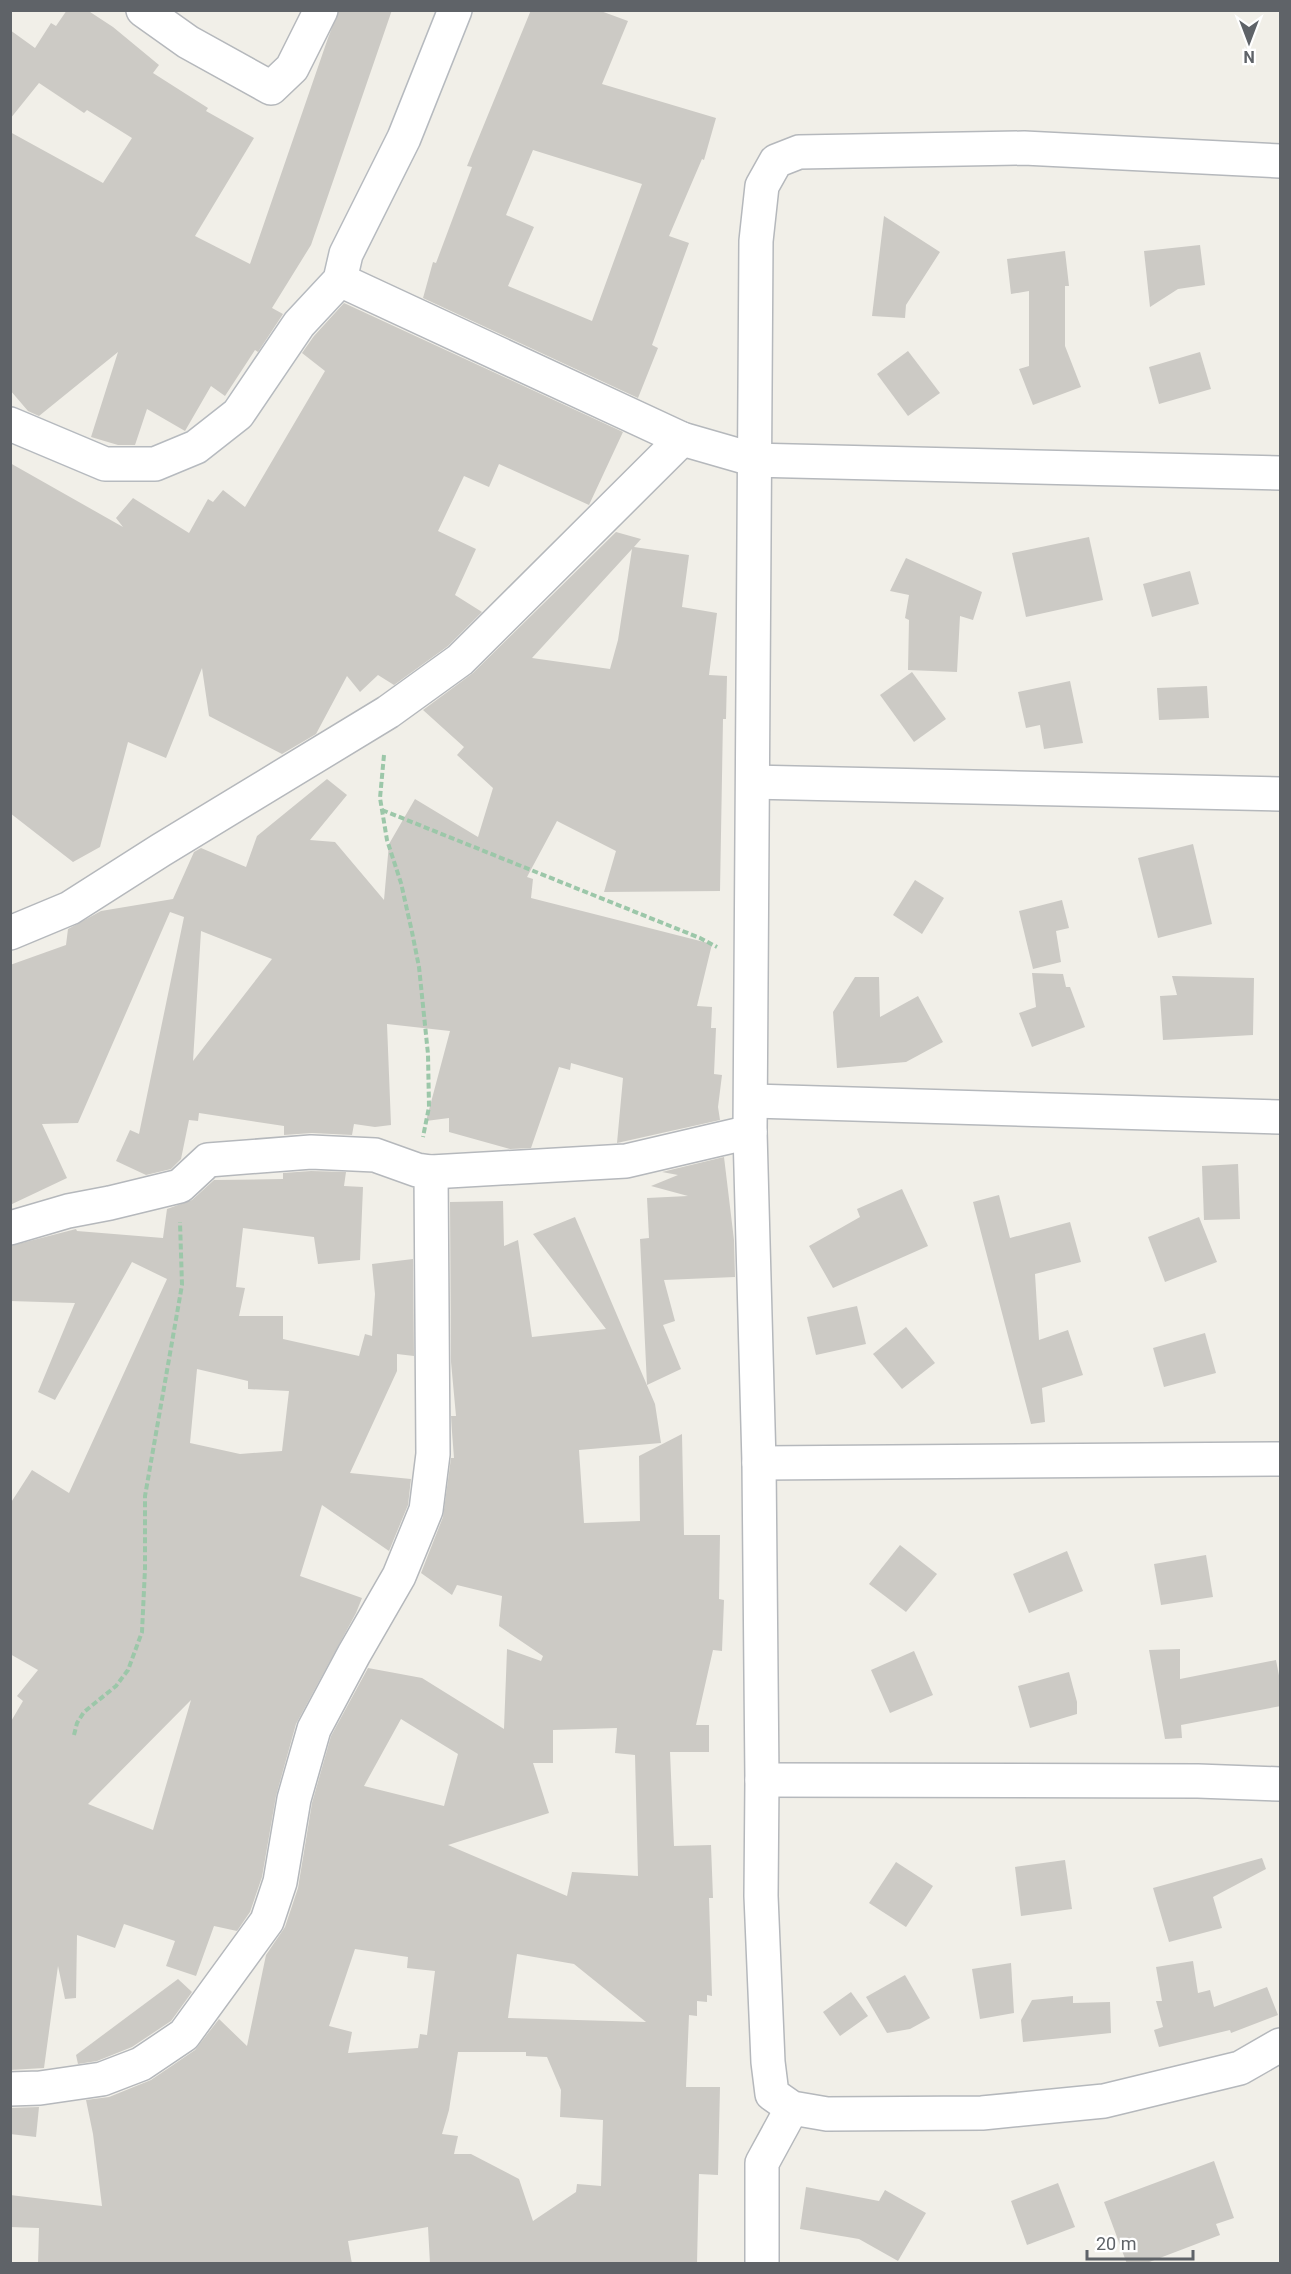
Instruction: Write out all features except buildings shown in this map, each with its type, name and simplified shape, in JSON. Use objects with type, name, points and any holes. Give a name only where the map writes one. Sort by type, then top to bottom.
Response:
[{"type":"street","points":[[143,10],[188,42],[271,88],[292,68],[321,10]]},
{"type":"street","points":[[10,424],[105,464],[155,464],[196,447],[238,414],[299,324],[340,280],[345,254],[404,138],[455,10]]},
{"type":"street","points":[[1281,161],[1024,148],[799,152],[776,161],[762,186],[756,241],[750,1117],[759,1463],[761,1896],[768,2062],[772,2094],[792,2108],[827,2114],[982,2113],[1104,2101],[1240,2068],[1281,2045]]},
{"type":"street","points":[[340,280],[682,440],[755,460],[1281,473]]},
{"type":"street","points":[[10,933],[70,908],[388,712],[460,660],[682,440]]},
{"type":"street","points":[[754,782],[1281,794]]},
{"type":"street","points":[[10,1228],[68,1211],[180,1186],[208,1160],[311,1152],[375,1155],[424,1171],[626,1161],[750,1117],[1281,1117]]},
{"type":"street","points":[[10,2089],[40,2088],[102,2079],[141,2064],[184,2035],[267,1921],[280,1882],[294,1799],[314,1729],[399,1576],[426,1510],[433,1454],[424,1171]]},
{"type":"street","points":[[759,1463],[1281,1459]]},
{"type":"street","points":[[762,1780],[1186,1781],[1281,1784]]},
{"type":"street","points":[[762,2264],[762,2163],[792,2108]]},
{"type":"path","points":[[380,798],[387,840],[401,883],[419,967],[428,1054],[429,1107],[424,1171]]},
{"type":"path","points":[[381,810],[700,938]]},
{"type":"path","points":[[74,1735],[77,1723],[84,1712],[116,1686],[128,1670],[142,1632],[145,1496],[182,1286],[180,1186]]}]
